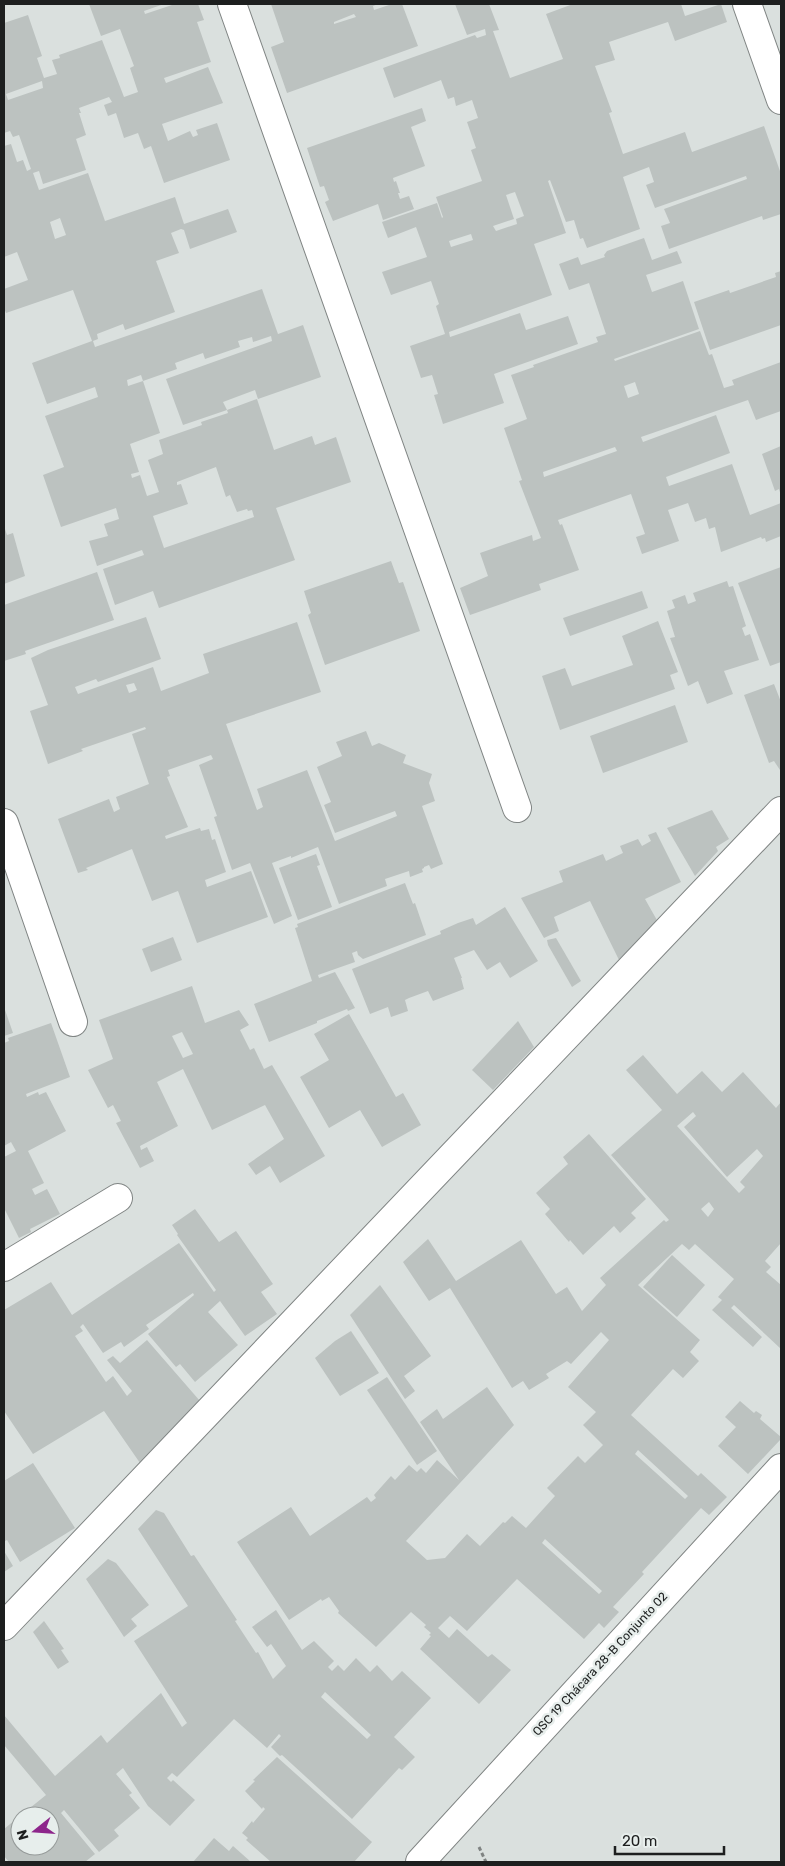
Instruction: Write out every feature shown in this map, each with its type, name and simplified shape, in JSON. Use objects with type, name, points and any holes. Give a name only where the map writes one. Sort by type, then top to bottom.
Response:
[{"type":"street","points":[[232,4],[517,808]]},
{"type":"street","points":[[747,4],[781,100]]},
{"type":"street","points":[[4,1626],[781,811]]},
{"type":"street","points":[[4,823],[73,1022]]},
{"type":"street","points":[[4,1267],[118,1198]]},
{"type":"street","name":"QSC 19 Chácara 28-B Conjunto 02","points":[[420,1862],[781,1468]]},
{"type":"building","points":[[89,4],[164,4],[144,11],[145,14],[175,4],[198,4],[204,20],[197,22],[211,62],[164,78],[166,83],[208,67],[223,103],[162,124],[168,141],[190,131],[193,137],[198,135],[196,130],[217,123],[230,160],[164,183],[151,146],[144,149],[138,133],[124,138],[116,113],[108,116],[104,105],[112,102],[109,97],[79,108],[86,135],[76,139],[86,170],[43,184],[39,171],[33,173],[39,190],[88,173],[105,221],[175,197],[184,224],[228,209],[237,232],[190,249],[184,230],[181,229],[171,233],[179,253],[156,261],[175,312],[125,330],[123,324],[97,334],[98,339],[93,341],[95,347],[262,289],[278,334],[303,325],[321,377],[258,399],[255,390],[223,402],[227,410],[257,399],[274,450],[312,436],[315,445],[336,437],[351,482],[276,508],[295,560],[159,608],[153,591],[115,605],[103,569],[144,555],[142,550],[97,566],[89,541],[108,536],[104,524],[119,519],[116,508],[61,527],[43,475],[64,467],[45,416],[98,397],[95,387],[47,404],[32,363],[92,341],[73,290],[6,313],[4,308],[4,289],[28,280],[17,252],[4,257],[4,146],[11,144],[17,162],[23,160],[27,171],[31,169],[19,135],[13,137],[10,131],[4,133],[4,23],[28,15],[42,56],[37,58],[44,78],[57,74],[52,60],[60,58],[59,55],[102,40],[124,97],[138,92],[130,68],[134,66],[120,29],[101,36]],"holes":[[[42,81],[43,88],[8,100],[6,94]],[[60,218],[66,235],[55,239],[50,222]],[[271,336],[272,341],[166,379],[183,425],[227,410],[228,413],[201,422],[202,425],[159,440],[163,454],[148,460],[159,492],[147,496],[140,475],[132,478],[131,474],[139,472],[130,444],[160,433],[143,381],[177,369],[175,363],[203,353],[205,359],[240,347],[238,341],[252,337],[253,342]],[[141,375],[143,381],[128,386],[127,380]],[[216,467],[226,497],[230,495],[237,512],[247,509],[248,511],[252,510],[254,517],[164,548],[153,516],[188,504],[181,484],[177,485],[177,482]]]},
{"type":"building","points":[[271,4],[378,4],[373,6],[374,10],[392,4],[402,4],[418,46],[287,93],[271,47],[284,42]],"holes":[[[354,14],[356,17],[334,24],[334,22]]]},
{"type":"building","points":[[455,4],[489,4],[499,30],[493,31],[510,78],[563,59],[546,14],[573,4],[681,4],[685,16],[721,4],[727,22],[675,41],[668,22],[609,42],[615,60],[595,66],[612,112],[609,113],[623,154],[685,132],[692,152],[764,126],[781,174],[781,214],[763,220],[762,216],[669,249],[661,226],[670,223],[664,209],[747,179],[746,176],[655,208],[646,185],[654,182],[649,167],[623,177],[640,229],[587,248],[583,238],[580,239],[574,220],[566,222],[550,180],[548,181],[566,233],[534,244],[552,295],[449,332],[450,337],[520,313],[526,330],[568,316],[578,344],[494,374],[504,403],[443,424],[434,395],[438,394],[432,375],[421,378],[410,346],[445,334],[436,306],[439,304],[431,281],[391,295],[382,272],[427,257],[416,227],[388,238],[382,222],[437,203],[442,218],[436,197],[482,181],[471,150],[476,148],[467,122],[478,118],[472,100],[456,106],[454,97],[448,99],[441,80],[394,98],[383,68],[475,35],[477,38],[486,35],[485,29],[467,35]],"holes":[[[515,192],[524,216],[516,219],[517,224],[496,231],[493,226],[514,219],[506,195]],[[471,234],[473,240],[451,247],[449,241]]]},
{"type":"building","points":[[422,108],[426,121],[411,127],[425,166],[393,178],[400,193],[398,193],[400,199],[409,196],[414,209],[383,220],[378,204],[333,221],[325,202],[329,200],[324,186],[320,187],[307,148]]},
{"type":"building","points":[[644,238],[652,260],[677,251],[682,263],[646,275],[652,292],[683,281],[699,329],[614,359],[615,361],[700,331],[709,355],[712,354],[724,388],[734,385],[732,380],[781,362],[781,411],[756,420],[748,400],[641,437],[643,442],[716,415],[730,453],[666,477],[669,486],[732,464],[750,515],[781,503],[781,536],[766,542],[765,538],[762,539],[761,537],[721,552],[715,527],[709,529],[706,518],[695,522],[688,503],[668,510],[679,541],[642,554],[636,537],[645,534],[631,494],[558,520],[560,525],[562,524],[579,570],[539,584],[541,590],[470,615],[460,588],[488,576],[480,553],[532,535],[533,541],[541,538],[519,481],[522,480],[504,428],[527,419],[511,375],[534,367],[533,365],[598,342],[596,337],[606,334],[589,283],[569,290],[559,264],[578,257],[581,265],[605,257],[604,255],[607,251]],"holes":[[[635,382],[639,394],[628,398],[624,386]],[[615,447],[617,451],[544,477],[543,472]]]},
{"type":"building","points":[[781,271],[781,325],[710,350],[694,302],[729,290],[730,293],[776,277],[775,273]]},
{"type":"building","points":[[781,446],[781,496],[779,489],[775,491],[762,454]]},
{"type":"building","points":[[4,526],[7,535],[13,533],[25,576],[4,584]]},
{"type":"building","points":[[391,561],[399,583],[403,582],[420,631],[325,665],[308,615],[311,613],[304,591]]},
{"type":"building","points":[[781,567],[781,662],[770,666],[738,583]]},
{"type":"building","points":[[97,572],[114,620],[25,651],[26,654],[4,661],[4,605]]},
{"type":"building","points":[[727,581],[729,587],[733,586],[746,626],[742,628],[745,636],[750,634],[759,660],[724,671],[733,694],[707,704],[698,681],[688,686],[670,638],[675,637],[667,611],[675,608],[672,600],[685,595],[688,604],[696,601],[693,593]]},
{"type":"building","points":[[642,591],[648,608],[570,636],[563,618]]},
{"type":"building","points":[[146,617],[161,659],[98,682],[96,679],[75,687],[78,694],[153,667],[161,691],[209,673],[203,654],[297,622],[321,692],[226,724],[257,810],[263,807],[257,789],[307,770],[335,841],[397,816],[395,811],[335,833],[324,805],[331,802],[317,767],[342,756],[336,742],[366,731],[372,746],[379,743],[406,755],[403,763],[432,774],[429,783],[435,801],[422,806],[443,864],[431,869],[429,865],[422,869],[423,872],[410,877],[409,871],[385,879],[387,886],[339,904],[318,847],[291,858],[291,856],[272,863],[292,916],[274,924],[250,863],[232,870],[214,817],[217,816],[199,765],[213,759],[211,755],[168,770],[170,776],[167,777],[188,827],[165,836],[166,839],[200,828],[201,831],[209,829],[212,840],[215,839],[226,872],[205,880],[207,887],[251,871],[268,917],[197,943],[178,891],[152,901],[132,849],[78,873],[58,819],[109,799],[114,812],[120,809],[116,797],[149,784],[132,734],[146,729],[145,727],[81,749],[83,751],[48,764],[30,711],[48,705],[31,658],[48,650]],"holes":[[[134,683],[137,690],[129,693],[126,685]]]},
{"type":"building","points":[[658,621],[678,672],[670,675],[675,689],[560,730],[542,676],[565,668],[572,686],[633,665],[622,636]]},
{"type":"building","points":[[774,684],[781,702],[780,770],[774,761],[769,763],[744,695]]},
{"type":"building","points":[[675,705],[688,742],[603,773],[590,736]]},
{"type":"building","points":[[712,810],[729,839],[716,847],[718,851],[695,876],[667,828]]},
{"type":"building","points":[[656,832],[681,882],[645,899],[658,922],[619,960],[590,901],[554,917],[559,931],[544,938],[521,898],[563,882],[559,871],[603,854],[606,861],[623,853],[620,846],[638,839],[642,846],[651,841],[648,835]]},
{"type":"building","points":[[316,854],[320,865],[317,866],[332,907],[298,920],[279,868]]},
{"type":"building","points":[[405,883],[413,904],[415,903],[426,935],[363,959],[358,955],[357,951],[352,953],[355,962],[318,975],[319,978],[335,972],[355,1008],[348,1011],[347,1009],[269,1042],[254,1004],[312,981],[295,928],[298,927],[297,924]]},
{"type":"building","points":[[505,907],[538,961],[510,978],[500,962],[487,970],[474,950],[454,958],[464,989],[433,1001],[428,991],[409,998],[405,1000],[408,1011],[391,1017],[388,1007],[370,1014],[352,969],[441,934],[440,931],[458,923],[473,918],[476,925]]},
{"type":"building","points":[[173,937],[182,960],[151,972],[142,949]]},
{"type":"building","points":[[556,938],[581,981],[572,987],[548,945],[547,940]]},
{"type":"building","points":[[192,986],[205,1023],[239,1010],[249,1025],[240,1030],[250,1050],[254,1048],[264,1069],[272,1065],[325,1156],[280,1183],[270,1166],[256,1175],[248,1164],[284,1139],[265,1105],[212,1130],[183,1069],[157,1082],[178,1126],[140,1146],[141,1150],[147,1147],[154,1161],[140,1168],[116,1123],[121,1121],[113,1105],[108,1108],[88,1070],[113,1059],[99,1020]],"holes":[[[182,1032],[193,1054],[183,1058],[172,1036]]]},
{"type":"building","points":[[4,1007],[13,1033],[4,1036]]},
{"type":"building","points":[[349,1014],[396,1097],[403,1093],[421,1125],[382,1147],[360,1110],[329,1128],[300,1077],[329,1060],[314,1034]]},
{"type":"building","points":[[518,1021],[534,1047],[493,1090],[472,1070]]},
{"type":"building","points":[[51,1023],[70,1077],[26,1094],[27,1097],[38,1092],[39,1095],[46,1092],[66,1131],[28,1151],[44,1183],[32,1189],[35,1195],[47,1189],[60,1214],[30,1229],[31,1232],[19,1238],[4,1208],[4,1157],[16,1151],[11,1142],[4,1146],[4,1043],[9,1041],[8,1038]]},
{"type":"building","points":[[643,1055],[677,1094],[702,1071],[722,1092],[743,1072],[776,1108],[781,1102],[781,1243],[765,1261],[771,1267],[766,1272],[781,1285],[781,1349],[734,1305],[731,1308],[762,1337],[753,1347],[712,1310],[722,1300],[718,1297],[734,1279],[695,1244],[689,1250],[682,1244],[638,1285],[700,1340],[690,1352],[699,1361],[683,1378],[673,1369],[631,1415],[698,1476],[701,1473],[727,1497],[709,1515],[701,1508],[642,1572],[644,1574],[613,1607],[619,1612],[604,1628],[599,1623],[584,1639],[517,1579],[467,1631],[450,1616],[438,1628],[449,1638],[457,1629],[488,1657],[492,1654],[511,1670],[479,1704],[420,1649],[431,1636],[429,1635],[431,1633],[424,1627],[426,1625],[411,1612],[376,1647],[338,1613],[339,1611],[329,1597],[322,1601],[321,1599],[289,1620],[237,1542],[291,1507],[310,1536],[367,1497],[371,1502],[376,1498],[374,1495],[391,1476],[395,1480],[409,1465],[417,1472],[421,1468],[426,1473],[437,1460],[459,1480],[420,1422],[437,1409],[443,1419],[487,1387],[514,1425],[406,1541],[427,1560],[445,1558],[467,1534],[480,1546],[503,1522],[505,1523],[512,1516],[526,1528],[555,1496],[547,1488],[578,1456],[585,1463],[603,1445],[583,1425],[596,1412],[568,1387],[609,1340],[601,1332],[571,1364],[567,1361],[546,1374],[549,1378],[529,1390],[523,1381],[512,1388],[450,1288],[429,1301],[403,1262],[428,1239],[456,1281],[521,1240],[556,1294],[567,1287],[582,1311],[606,1285],[600,1278],[664,1220],[666,1222],[669,1220],[611,1155],[662,1110],[626,1070]],"holes":[[[693,1112],[696,1116],[684,1127],[727,1177],[757,1149],[763,1156],[740,1182],[745,1187],[739,1193],[677,1126]],[[709,1202],[714,1209],[708,1217],[701,1209]],[[638,1450],[688,1496],[685,1499],[635,1454]],[[545,1539],[602,1591],[599,1594],[542,1543]]]},
{"type":"building","points":[[589,1134],[646,1199],[631,1213],[636,1218],[620,1233],[614,1226],[583,1255],[545,1214],[550,1209],[536,1193],[568,1164],[563,1157]]},
{"type":"building","points":[[195,1209],[219,1242],[236,1231],[273,1284],[261,1292],[277,1314],[245,1336],[220,1301],[208,1312],[238,1345],[195,1382],[180,1364],[176,1367],[148,1334],[194,1295],[193,1293],[146,1325],[149,1329],[124,1347],[121,1342],[103,1353],[83,1324],[80,1327],[83,1331],[75,1336],[106,1382],[113,1376],[127,1396],[132,1391],[107,1360],[113,1356],[120,1363],[147,1340],[200,1401],[140,1463],[104,1411],[33,1454],[4,1411],[4,1310],[51,1282],[72,1315],[179,1243],[214,1292],[216,1290],[172,1225]]},
{"type":"building","points":[[672,1255],[705,1285],[677,1317],[643,1287]]},
{"type":"building","points":[[380,1285],[431,1356],[404,1376],[415,1391],[405,1399],[350,1315]]},
{"type":"building","points":[[351,1331],[379,1373],[340,1396],[315,1358],[335,1341]]},
{"type":"building","points":[[387,1377],[437,1451],[417,1465],[367,1390]]},
{"type":"building","points":[[740,1401],[754,1413],[756,1411],[762,1415],[760,1419],[781,1437],[748,1474],[718,1446],[736,1427],[725,1417]]},
{"type":"building","points":[[33,1463],[75,1528],[20,1562],[4,1538],[4,1481]]},
{"type":"building","points":[[156,1510],[164,1513],[191,1556],[194,1555],[237,1620],[235,1621],[256,1653],[258,1652],[273,1679],[286,1666],[271,1644],[267,1647],[252,1627],[276,1610],[302,1650],[314,1641],[334,1661],[328,1667],[332,1671],[338,1665],[344,1671],[356,1658],[370,1672],[377,1665],[392,1681],[402,1671],[431,1698],[394,1737],[415,1757],[402,1770],[399,1768],[352,1819],[271,1747],[281,1736],[279,1734],[267,1748],[234,1719],[177,1777],[172,1773],[167,1778],[171,1782],[173,1780],[195,1800],[170,1826],[148,1806],[123,1768],[116,1774],[132,1793],[129,1795],[140,1808],[114,1830],[119,1836],[99,1852],[64,1810],[61,1813],[95,1854],[85,1862],[9,1862],[4,1856],[4,1829],[10,1824],[10,1856],[60,1856],[60,1806],[32,1806],[46,1795],[4,1745],[4,1715],[55,1776],[101,1735],[107,1743],[161,1693],[182,1727],[187,1723],[134,1641],[188,1606],[138,1529]],"holes":[[[325,1692],[371,1735],[367,1739],[321,1697]]]},
{"type":"building","points":[[4,1551],[13,1566],[4,1572]]},
{"type":"building","points":[[108,1559],[116,1563],[149,1605],[131,1619],[137,1626],[124,1637],[86,1579]]},
{"type":"building","points":[[44,1621],[64,1649],[61,1650],[69,1662],[58,1669],[33,1632]]},
{"type":"building","points":[[277,1757],[372,1842],[354,1862],[271,1862],[246,1840],[248,1838],[242,1833],[265,1809],[263,1807],[262,1809],[245,1791],[255,1781],[253,1780]]},
{"type":"building","points":[[214,1838],[229,1851],[233,1846],[251,1862],[193,1862]]}]
